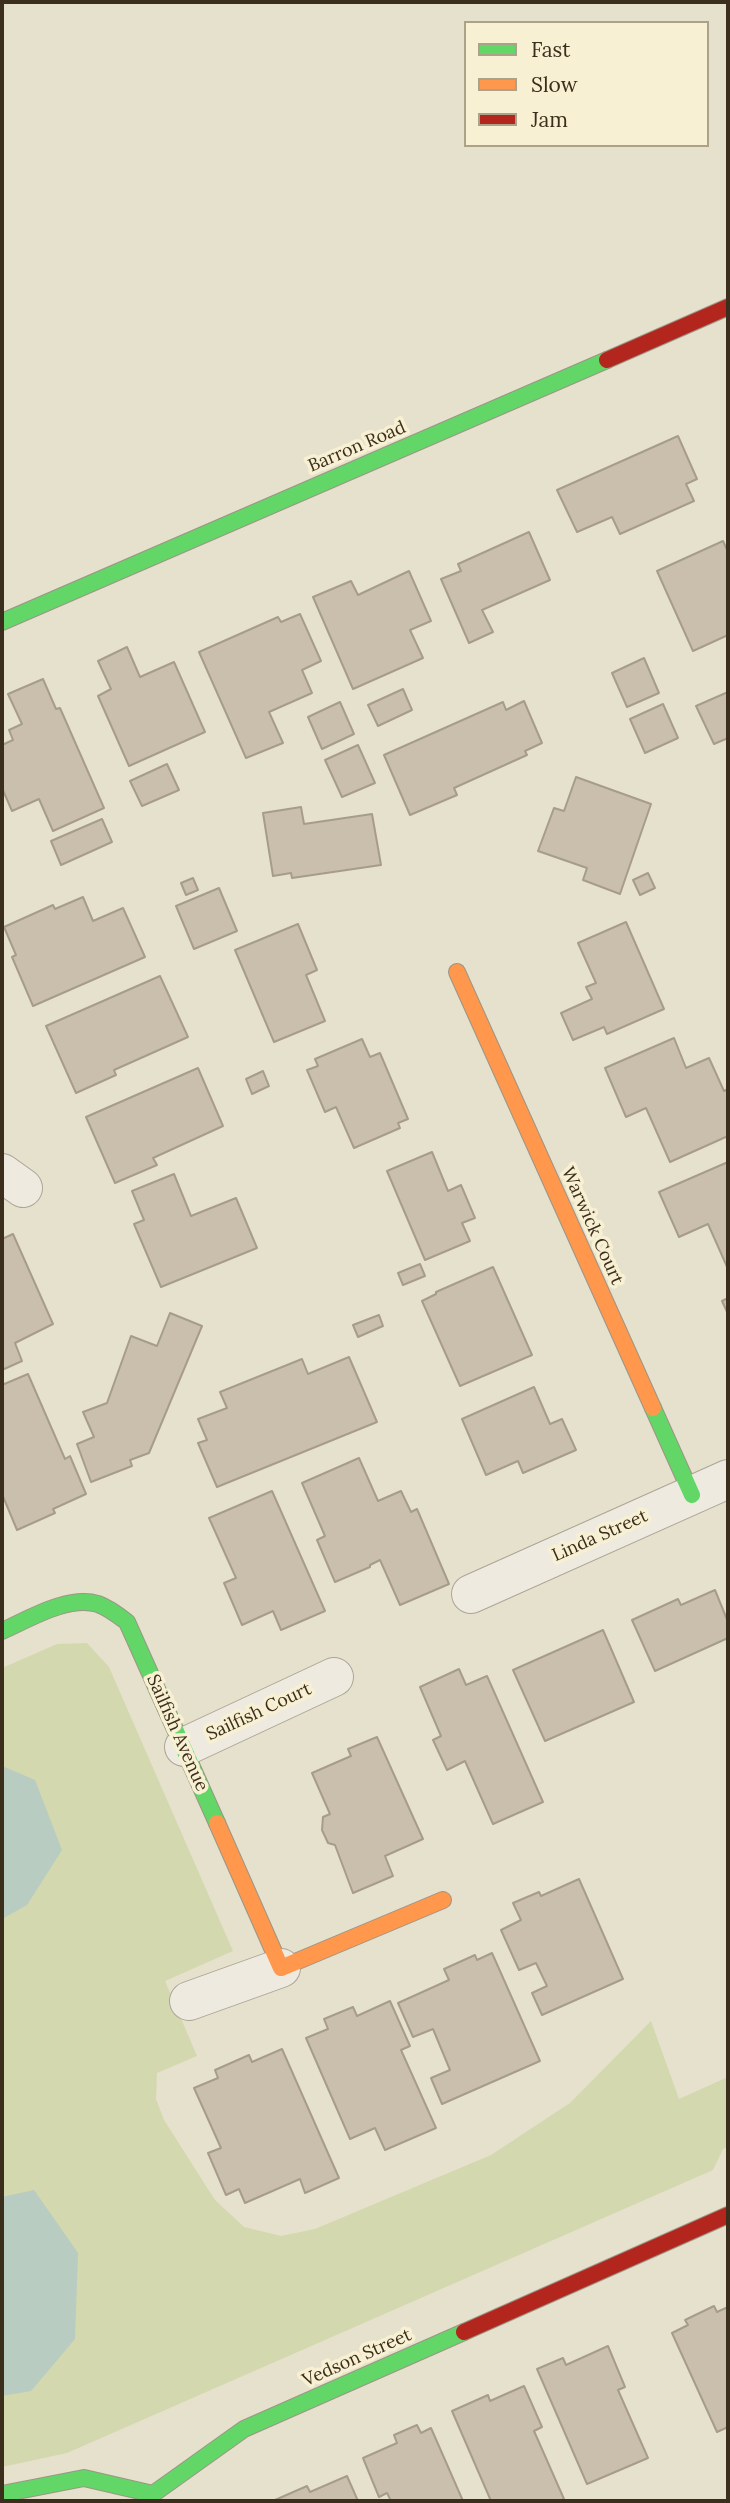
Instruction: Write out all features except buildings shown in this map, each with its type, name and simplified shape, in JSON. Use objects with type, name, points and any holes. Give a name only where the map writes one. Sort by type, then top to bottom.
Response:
[{"type":"street","name":"Barron Road","points":[[2,622],[726,314]]},
{"type":"street","name":"Warwick Court","points":[[457,972],[692,1495]]},
{"type":"street","name":"Linda Street","points":[[471,1594],[728,1479]]},
{"type":"street","name":"Sailfish Avenue","points":[[2,1631],[74,1603],[91,1602],[106,1607],[127,1622],[281,1968]]},
{"type":"street","name":"Sailfish Court","points":[[184,1747],[334,1677]]},
{"type":"street","points":[[189,2001],[281,1968],[443,1900]]},
{"type":"street","name":"Vedson Street","points":[[2,2494],[83,2478],[153,2494],[244,2429],[728,2215]]},
{"type":"green space","points":[[87,1643],[109,1667],[233,1951],[165,1981],[197,2056],[157,2073],[156,2099],[164,2120],[215,2200],[244,2227],[281,2236],[315,2229],[491,2155],[570,2103],[651,2021],[679,2099],[728,2077],[728,2147],[723,2149],[713,2170],[67,2453],[2,2467],[2,1668],[57,1644]]},
{"type":"shaded area","points":[[2,1766],[35,1780],[62,1850],[27,1905],[2,1919]]},
{"type":"shaded area","points":[[34,2190],[78,2253],[75,2339],[31,2391],[2,2396],[2,2197]]},
{"type":"traffic: fast","points":[[2,622],[607,360]]},
{"type":"traffic: fast","points":[[653,1408],[692,1495]]},
{"type":"traffic: fast","points":[[2,1631],[62,1605],[86,1602],[98,1604],[127,1622],[217,1823]]},
{"type":"traffic: fast","points":[[2,2494],[84,2478],[153,2494],[244,2429],[464,2332]]},
{"type":"traffic: slow","points":[[457,972],[653,1408]]},
{"type":"traffic: slow","points":[[217,1823],[281,1968],[443,1900]]},
{"type":"traffic: jam","points":[[607,360],[728,307]]},
{"type":"traffic: jam","points":[[464,2332],[728,2215]]}]
